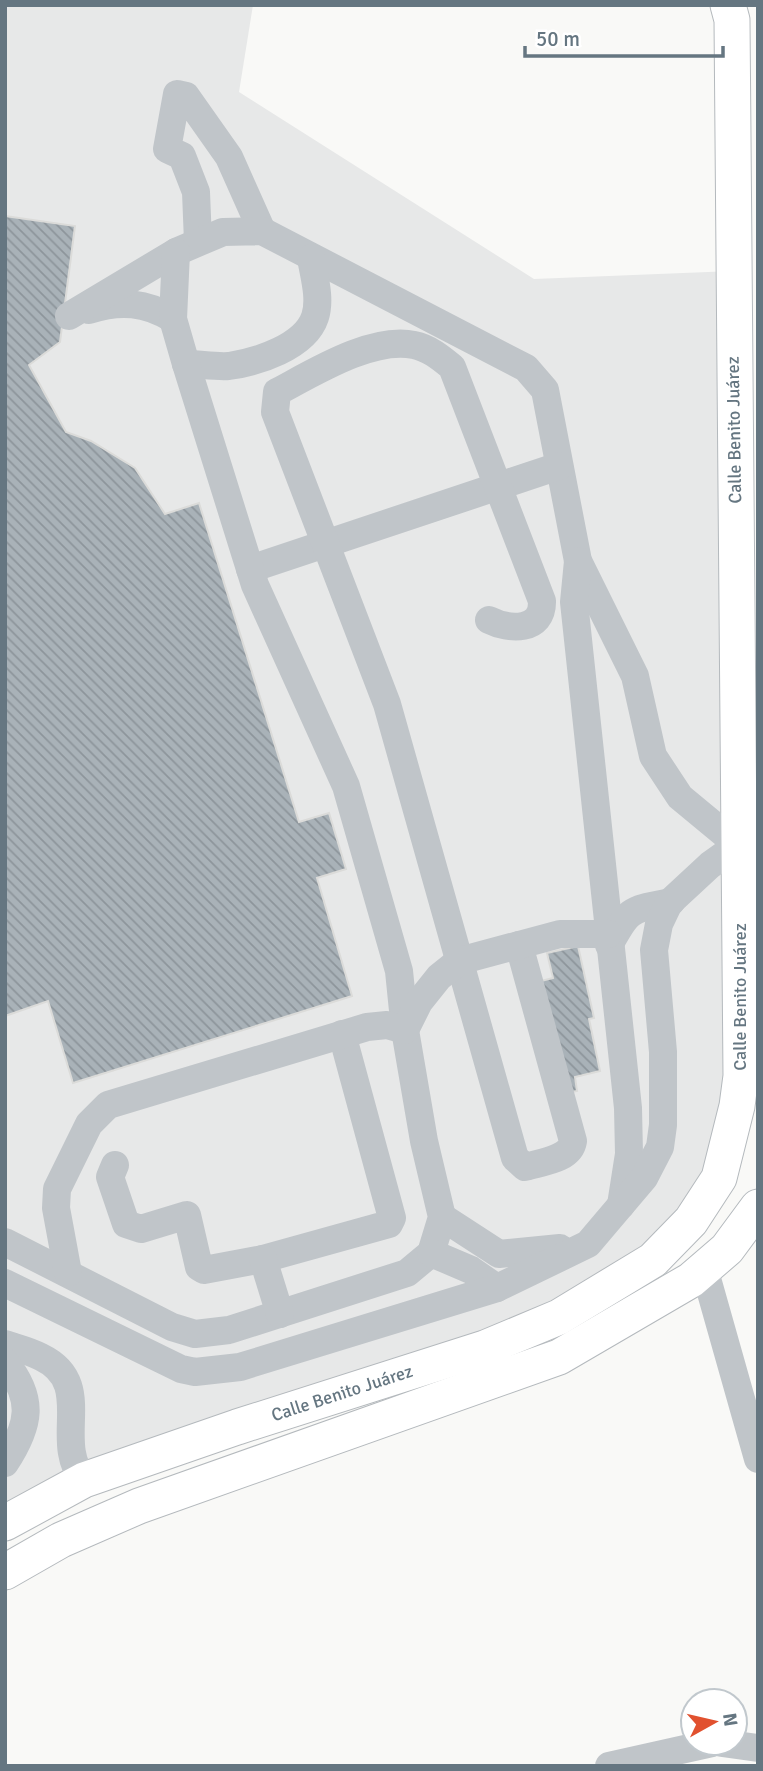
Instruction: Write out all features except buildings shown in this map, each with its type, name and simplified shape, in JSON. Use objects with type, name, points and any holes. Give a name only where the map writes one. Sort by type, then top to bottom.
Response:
[{"type":"main road","name":"Calle Benito Juárez","points":[[5,1523],[84,1480],[237,1427],[485,1348],[559,1317],[653,1260],[691,1221],[719,1178],[737,1106],[741,1076],[748,845],[745,334],[732,20],[728,5]]},
{"type":"main road","name":"Calle Benito Juárez","points":[[5,1572],[61,1540],[139,1506],[559,1357],[691,1280],[727,1249],[754,1219]]},
{"type":"street","points":[[5,1242],[172,1327],[195,1335],[229,1330],[407,1273],[432,1253],[442,1217],[424,1141],[405,1030],[399,971],[346,786],[319,721],[274,631],[250,569],[173,320],[196,192],[181,156],[167,147],[177,94],[186,96],[229,157],[262,231]]},
{"type":"street","points":[[5,1283],[160,1361],[195,1372],[240,1367],[496,1288],[588,1244],[644,1178],[660,1147],[663,1125],[663,1052],[654,950],[659,924],[671,902],[710,865],[748,845],[680,797],[653,756],[635,676],[578,561],[545,390],[526,368],[262,231],[223,232],[187,247],[69,316],[108,304],[153,307],[173,320]]},
{"type":"street","points":[[186,364],[229,366],[275,353],[308,331],[315,317],[317,302],[311,258]]},
{"type":"street","points":[[489,620],[503,627],[517,628],[533,623],[542,611],[542,601],[452,367],[434,353],[414,345],[384,344],[331,364],[276,392],[275,412],[387,704],[515,1158],[525,1167],[565,1155],[572,1149],[573,1142],[519,945]]},
{"type":"street","points":[[250,569],[559,466]]},
{"type":"street","points":[[578,561],[574,602],[628,1108],[629,1154],[621,1205]]},
{"type":"street","points":[[608,939],[626,915],[635,909],[671,902]]},
{"type":"street","points":[[405,1030],[419,1002],[439,977],[459,961],[571,933],[608,939]]},
{"type":"street","points":[[68,1273],[56,1208],[57,1189],[98,1113],[108,1105],[342,1034],[387,1025],[405,1030]]},
{"type":"street","points":[[115,1165],[110,1177],[123,1219],[130,1227],[141,1229],[187,1215],[201,1269],[263,1259],[392,1222],[342,1034]]},
{"type":"street","points":[[442,1217],[499,1254],[511,1255],[588,1244]]},
{"type":"street","points":[[432,1253],[471,1270],[496,1288]]},
{"type":"street","points":[[263,1259],[280,1314]]},
{"type":"street","points":[[704,1268],[758,1459]]},
{"type":"street","points":[[5,1344],[43,1357],[66,1377],[73,1404],[69,1449],[73,1468],[84,1480]]},
{"type":"street","points":[[5,1362],[20,1380],[27,1403],[20,1440],[5,1463]]},
{"type":"street","points":[[610,1766],[679,1750]]},
{"type":"shaded area","points":[[5,5],[253,5],[239,92],[534,279],[733,271],[741,1076],[691,1221],[559,1317],[5,1523]]}]
